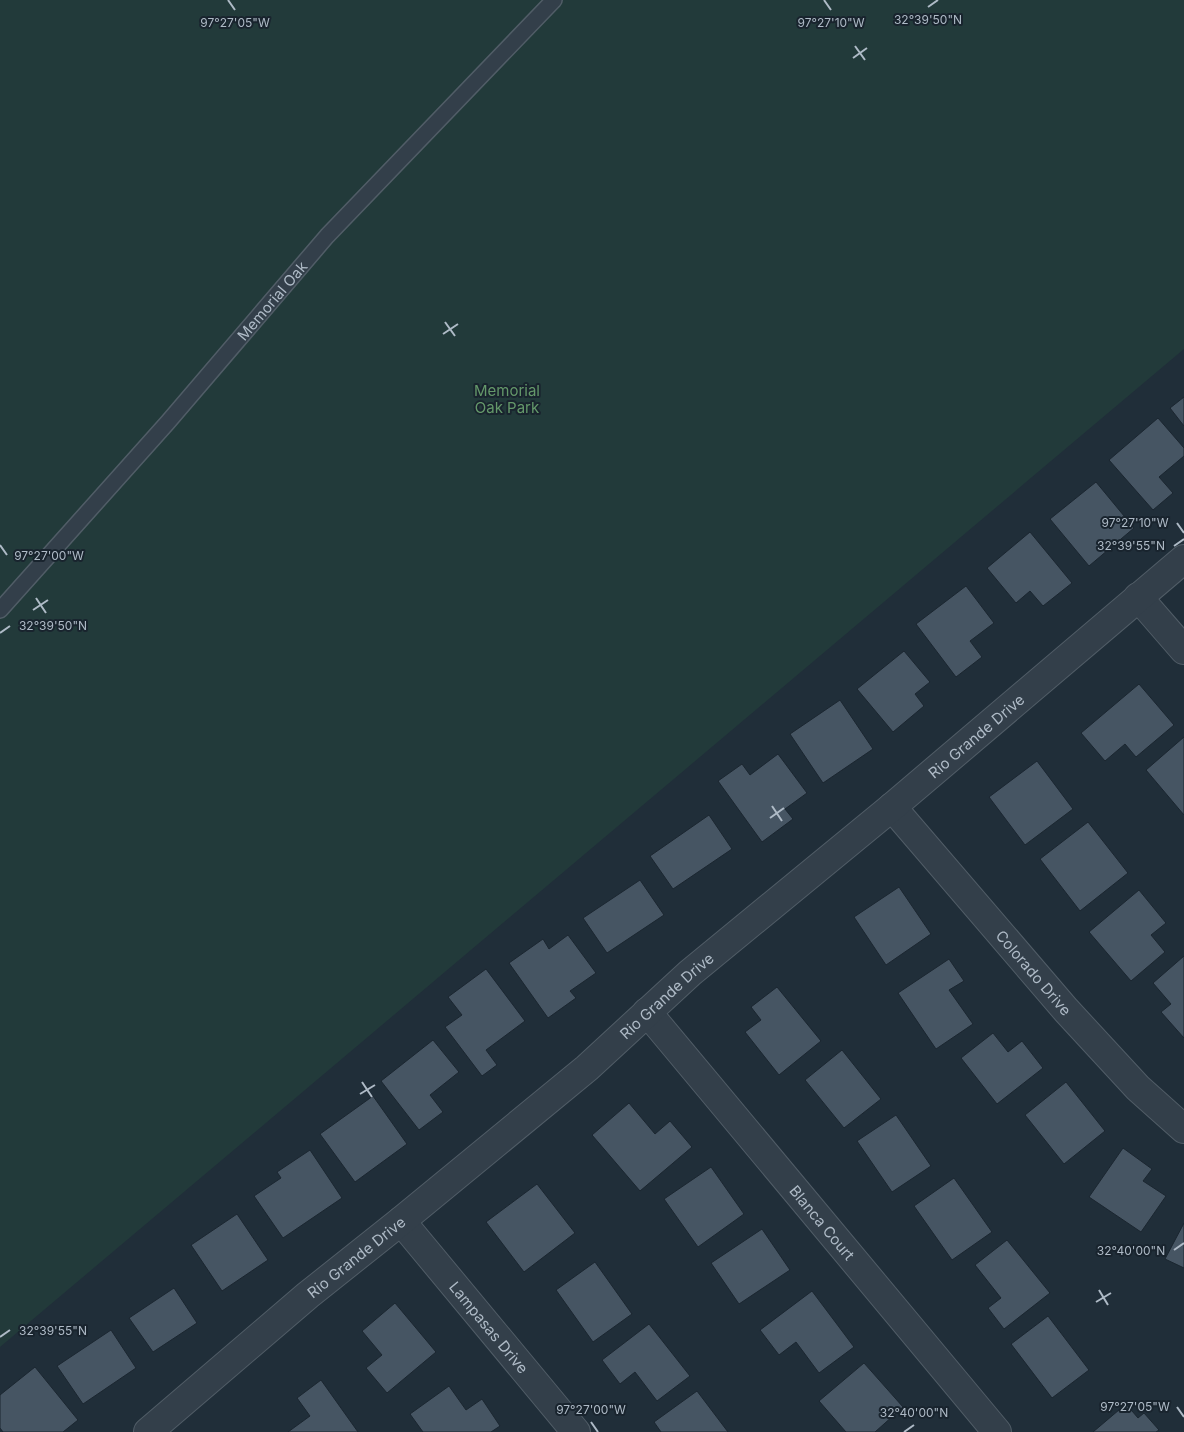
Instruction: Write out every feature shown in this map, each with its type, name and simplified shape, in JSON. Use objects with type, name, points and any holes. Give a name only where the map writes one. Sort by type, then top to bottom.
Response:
[{"type":"street","name":"Rio Grande Drive","points":[[148,1432],[308,1295],[587,1068],[690,973],[892,807],[1184,560]]},
{"type":"street","points":[[1138,597],[1184,650]]},
{"type":"street","name":"Colorado Drive","points":[[892,807],[1066,1010],[1138,1088],[1184,1129]]},
{"type":"street","name":"Blanca Court","points":[[646,1012],[997,1432]]},
{"type":"street","name":"Lampasas Drive","points":[[401,1221],[576,1432]]},
{"type":"lane","name":"Memorial Oak","points":[[0,610],[168,422],[327,236],[554,0]]},
{"type":"green space","name":"Memorial Oak Park","points":[[0,0],[1184,0],[1184,349],[0,1347]]},
{"type":"building","points":[[1184,397],[1184,426],[1170,408]]},
{"type":"building","points":[[1158,418],[1184,448],[1184,456],[1159,477],[1173,493],[1153,510],[1109,460]]},
{"type":"building","points":[[1096,482],[1134,528],[1089,566],[1050,519]]},
{"type":"building","points":[[1030,532],[1072,583],[1043,606],[1030,591],[1016,603],[987,568]]},
{"type":"building","points":[[966,586],[994,623],[970,641],[982,657],[956,677],[916,624]]},
{"type":"building","points":[[904,651],[930,682],[915,694],[924,706],[893,732],[857,689]]},
{"type":"building","points":[[1139,684],[1174,725],[1136,757],[1125,744],[1105,761],[1081,733]]},
{"type":"building","points":[[840,700],[873,749],[823,783],[790,734]]},
{"type":"building","points":[[1184,737],[1184,815],[1146,770]]},
{"type":"building","points":[[778,754],[807,793],[785,809],[793,819],[762,842],[718,781],[742,764],[750,775]]},
{"type":"building","points":[[1037,761],[1073,809],[1025,845],[989,797]]},
{"type":"building","points":[[709,815],[732,849],[673,889],[650,856]]},
{"type":"building","points":[[1088,822],[1128,873],[1080,911],[1040,859]]},
{"type":"building","points":[[640,880],[664,915],[607,953],[583,918]]},
{"type":"building","points":[[899,887],[931,934],[886,965],[854,917]]},
{"type":"building","points":[[1139,890],[1166,923],[1151,935],[1165,952],[1131,981],[1089,932]]},
{"type":"building","points":[[568,935],[596,973],[570,991],[576,998],[548,1018],[509,963],[543,939],[549,949]]},
{"type":"building","points":[[1184,956],[1184,1038],[1161,1012],[1171,1004],[1153,983]]},
{"type":"building","points":[[949,959],[964,981],[949,990],[973,1024],[936,1049],[898,993]]},
{"type":"building","points":[[486,969],[525,1021],[486,1050],[497,1065],[482,1076],[445,1027],[462,1015],[448,997]]},
{"type":"building","points":[[777,987],[821,1041],[779,1075],[745,1032],[761,1020],[751,1007]]},
{"type":"building","points":[[993,1033],[1008,1052],[1022,1041],[1043,1068],[997,1104],[961,1058]]},
{"type":"building","points":[[433,1040],[459,1072],[430,1095],[443,1112],[419,1130],[381,1081]]},
{"type":"building","points":[[842,1050],[881,1099],[844,1128],[805,1080]]},
{"type":"building","points":[[1066,1082],[1105,1131],[1064,1164],[1025,1115]]},
{"type":"building","points":[[373,1096],[407,1144],[355,1182],[320,1134]]},
{"type":"building","points":[[629,1103],[655,1134],[670,1121],[692,1147],[640,1191],[592,1135]]},
{"type":"building","points":[[896,1115],[931,1166],[892,1192],[857,1141]]},
{"type":"building","points":[[1123,1148],[1152,1169],[1143,1181],[1166,1196],[1141,1232],[1089,1197]]},
{"type":"building","points":[[310,1150],[342,1198],[283,1238],[254,1196],[281,1178],[277,1172]]},
{"type":"building","points":[[711,1167],[744,1214],[698,1247],[664,1199]]},
{"type":"building","points":[[954,1178],[992,1232],[952,1260],[914,1206]]},
{"type":"building","points":[[537,1184],[575,1233],[524,1272],[486,1222]]},
{"type":"building","points":[[237,1214],[268,1260],[222,1291],[191,1245]]},
{"type":"building","points":[[1184,1223],[1184,1268],[1165,1259]]},
{"type":"building","points":[[762,1229],[790,1270],[739,1304],[711,1263]]},
{"type":"building","points":[[1007,1240],[1050,1293],[1004,1329],[988,1308],[1001,1298],[975,1265]]},
{"type":"building","points":[[595,1262],[632,1314],[593,1342],[556,1290]]},
{"type":"building","points":[[174,1288],[197,1323],[153,1352],[129,1318]]},
{"type":"building","points":[[812,1291],[854,1347],[819,1373],[796,1342],[779,1355],[760,1330]]},
{"type":"building","points":[[395,1303],[436,1352],[387,1393],[366,1368],[382,1355],[362,1331]]},
{"type":"building","points":[[1048,1316],[1089,1370],[1052,1398],[1011,1344]]},
{"type":"building","points":[[649,1324],[690,1376],[657,1401],[635,1372],[620,1384],[602,1360]]},
{"type":"building","points":[[111,1330],[136,1368],[83,1404],[57,1366]]},
{"type":"building","points":[[864,1363],[903,1407],[875,1432],[846,1432],[819,1401]]},
{"type":"building","points":[[35,1367],[78,1420],[63,1432],[3,1432],[0,1428],[0,1395]]},
{"type":"building","points":[[321,1380],[358,1432],[288,1432],[310,1416],[297,1398]]},
{"type":"building","points":[[449,1386],[466,1410],[482,1399],[500,1426],[491,1432],[423,1432],[410,1414]]},
{"type":"building","points":[[697,1391],[728,1432],[661,1432],[654,1422]]},
{"type":"building","points":[[1126,1404],[1138,1418],[1144,1413],[1159,1430],[1156,1432],[1093,1432]]}]
